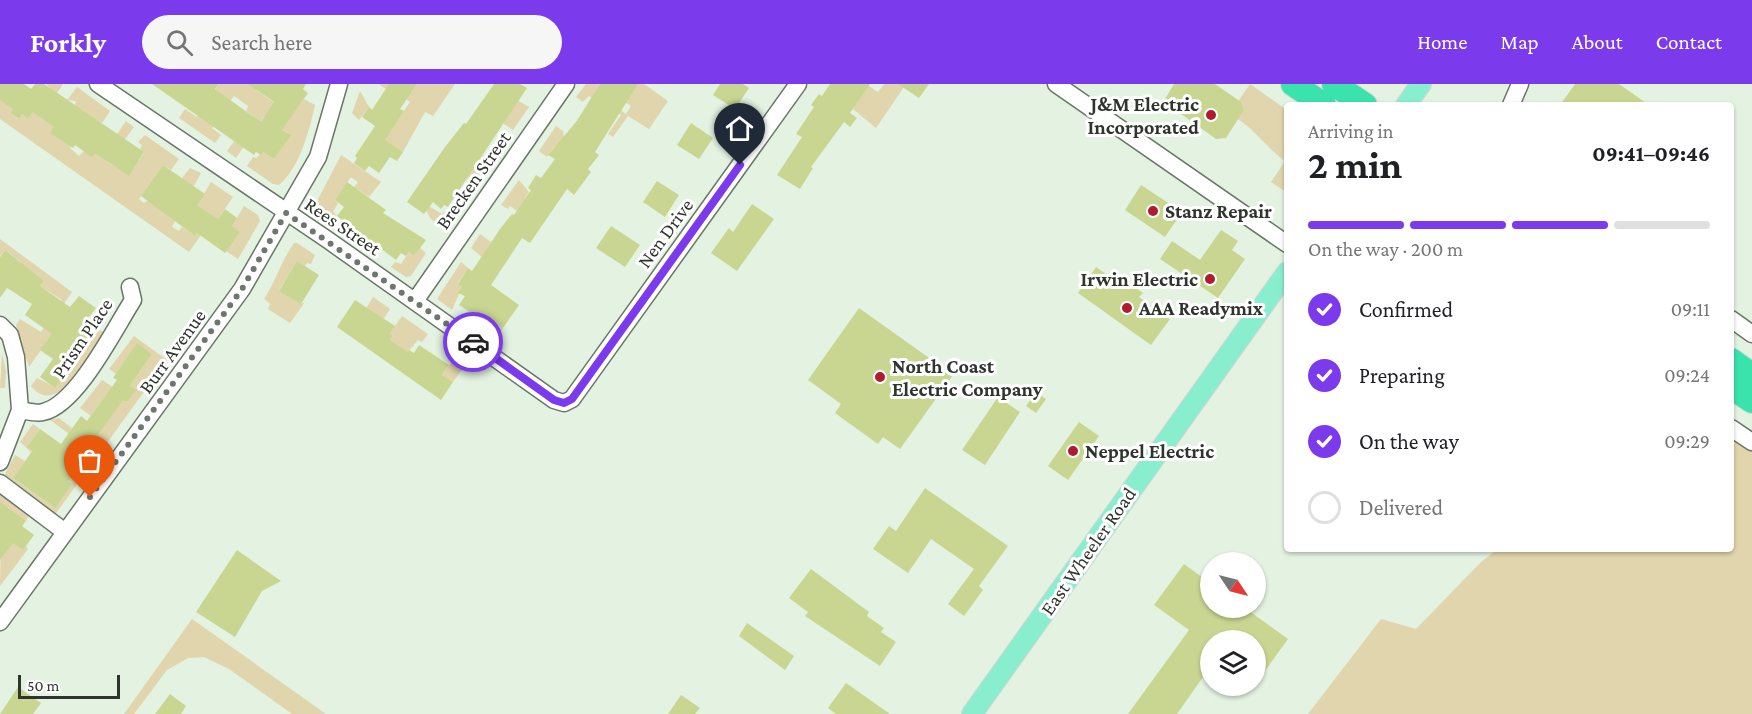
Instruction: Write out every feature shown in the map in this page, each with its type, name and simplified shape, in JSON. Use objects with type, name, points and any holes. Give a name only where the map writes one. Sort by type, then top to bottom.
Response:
[{"type":"highway","points":[[1293,84],[1320,102]]},
{"type":"highway","points":[[1334,84],[1361,102]]},
{"type":"highway","points":[[1734,362],[1752,375]]},
{"type":"highway","points":[[1734,389],[1752,401]]},
{"type":"main road","points":[[1408,102],[1421,84]]},
{"type":"main road","name":"East Wheeler Road","points":[[972,714],[1284,276]]},
{"type":"street","name":"Burr Avenue","points":[[0,622],[242,289],[324,144],[339,84]]},
{"type":"street","name":"Brecken Street","points":[[415,301],[566,84]]},
{"type":"street","name":"Nen Drive","points":[[564,403],[572,399],[798,84]]},
{"type":"street","points":[[1056,84],[1284,242]]},
{"type":"street","points":[[1512,102],[1520,84]]},
{"type":"street","name":"Rees Street","points":[[102,85],[554,400],[564,403]]},
{"type":"street","name":"Prism Place","points":[[20,410],[43,412],[63,401],[81,380],[133,300],[130,287]]},
{"type":"street","points":[[1734,321],[1752,334]]},
{"type":"street","points":[[0,325],[10,336],[16,357],[20,410],[0,462]]},
{"type":"street","points":[[1734,430],[1752,442]]},
{"type":"street","points":[[0,483],[65,532]]},
{"type":"shaded area","points":[[46,84],[63,84],[57,93],[67,100],[77,87],[110,111],[102,123],[97,120],[94,124],[89,120],[70,148],[79,156],[84,151],[115,137],[126,121],[134,127],[108,162],[129,175],[144,153],[140,149],[142,145],[138,142],[145,135],[179,159],[171,170],[163,165],[139,199],[144,203],[182,178],[190,168],[201,173],[194,186],[191,185],[169,217],[175,221],[172,227],[179,231],[182,227],[195,236],[210,214],[197,205],[211,182],[233,197],[215,223],[211,221],[189,252],[0,119],[0,90],[13,109],[10,113],[18,119],[22,114],[28,119],[50,88]]},
{"type":"shaded area","points":[[219,84],[259,84],[256,90],[292,115],[304,99],[315,105],[307,137],[298,159],[293,169],[279,185],[273,184],[247,166],[253,157],[256,158],[263,152],[274,159],[290,135],[264,117],[236,158],[227,151],[253,116],[246,111],[248,106],[234,96],[212,128],[221,135],[215,143],[179,118],[185,109],[197,117]]},
{"type":"shaded area","points":[[379,84],[397,84],[411,93],[417,84],[455,84],[433,116],[425,112],[403,152],[384,140],[410,102]]},
{"type":"shaded area","points":[[586,84],[600,84],[595,92],[626,114],[631,106],[625,102],[634,84],[644,84],[668,101],[649,129],[628,116],[613,137],[608,134],[621,115],[589,96],[583,102],[576,97]]},
{"type":"shaded area","points":[[866,84],[878,92],[884,84],[906,84],[876,128],[853,109]]},
{"type":"shaded area","points":[[1250,84],[1284,108],[1284,160],[1238,119],[1244,110],[1239,100]]},
{"type":"shaded area","points":[[360,91],[369,107],[359,120],[352,113]]},
{"type":"shaded area","points":[[512,97],[529,107],[513,130],[503,123]]},
{"type":"shaded area","points":[[556,126],[563,131],[564,137],[582,165],[555,146],[547,157],[539,151]]},
{"type":"shaded area","points":[[341,155],[381,182],[369,197],[354,187],[358,182],[351,177],[335,200],[338,203],[333,212],[337,216],[332,224],[316,214],[313,209]]},
{"type":"shaded area","points":[[483,155],[492,161],[476,183],[467,178]]},
{"type":"shaded area","points":[[1284,162],[1284,191],[1271,182]]},
{"type":"shaded area","points":[[519,180],[529,192],[525,198],[530,202],[528,206],[546,219],[545,222],[530,211],[521,214],[510,206],[508,209],[501,205]]},
{"type":"shaded area","points":[[244,206],[258,215],[260,221],[238,259],[226,251],[240,232],[232,226]]},
{"type":"shaded area","points":[[429,206],[442,214],[445,211],[452,216],[444,228],[430,218],[426,210]]},
{"type":"shaded area","points":[[480,234],[491,242],[482,257],[471,248]]},
{"type":"shaded area","points":[[0,239],[72,292],[52,321],[58,326],[29,367],[16,325],[20,319],[41,332],[62,300],[40,286],[44,281],[19,265],[21,262],[5,250],[0,256]]},
{"type":"shaded area","points":[[294,243],[315,255],[311,264],[307,263],[305,266],[297,262],[279,290],[301,304],[305,302],[290,323],[268,309],[270,304],[264,299]]},
{"type":"shaded area","points":[[420,248],[426,253],[411,276],[406,277],[391,267],[395,262],[401,264],[409,252],[414,256]]},
{"type":"shaded area","points":[[461,262],[468,268],[458,283],[462,287],[452,310],[437,299]]},
{"type":"shaded area","points":[[373,297],[390,309],[384,318],[360,319]]},
{"type":"shaded area","points":[[402,316],[428,334],[422,342],[418,340],[407,353],[390,340],[393,336],[390,333]]},
{"type":"shaded area","points":[[494,322],[503,328],[496,341],[483,331],[487,325],[491,326]]},
{"type":"shaded area","points":[[98,329],[107,334],[83,368],[63,390],[52,395],[41,394],[31,386],[37,378],[55,387]]},
{"type":"shaded area","points":[[134,336],[167,360],[54,516],[3,478],[15,455],[25,461],[31,452],[20,442],[33,424],[40,429],[28,446],[86,446],[50,420],[59,418],[72,428],[70,432],[95,449],[102,438],[98,435],[119,405],[106,395],[91,416],[80,408],[102,380],[114,388],[112,392],[127,402],[135,390],[130,386],[152,354],[137,344],[116,374],[109,369]],"holes":[[[40,461],[72,483],[55,508],[13,478],[23,465],[32,471]]]},
{"type":"shaded area","points":[[2,353],[6,371],[5,388],[0,388]]},
{"type":"shaded area","points":[[457,355],[467,363],[453,382],[442,375]]},
{"type":"shaded area","points":[[1734,438],[1752,451],[1752,714],[1308,714],[1381,619],[1416,629],[1481,562],[1494,552],[1734,552]]},
{"type":"shaded area","points":[[0,495],[30,513],[26,521],[0,505]]},
{"type":"shaded area","points":[[1,534],[23,550],[26,546],[28,549],[0,586]]},
{"type":"shaded area","points":[[192,619],[326,714],[292,714],[229,669],[204,657],[188,658],[167,670],[134,714],[124,714]]},
{"type":"building","points":[[0,84],[24,84],[31,89],[35,84],[44,84],[144,152],[129,176],[95,153],[92,157],[75,145],[73,148],[50,133],[54,127],[33,112],[28,119],[22,114],[19,119],[10,113],[13,109],[0,100]]},
{"type":"building","points":[[152,84],[219,84],[215,89],[261,122],[274,102],[248,84],[306,84],[303,89],[308,93],[282,130],[291,135],[274,159],[263,152],[261,155],[256,152],[254,155]]},
{"type":"building","points":[[389,84],[417,84],[400,109],[404,111],[385,140],[403,152],[397,161],[390,157],[379,173],[369,166],[365,171],[354,163],[357,158],[355,156],[375,126],[362,117],[369,107],[372,110]]},
{"type":"building","points":[[494,84],[520,84],[527,88],[448,207],[444,205],[441,209],[433,202],[424,214],[407,202],[445,147],[464,123],[466,124]]},
{"type":"building","points":[[600,84],[638,84],[595,152],[599,155],[588,169],[591,172],[574,195],[567,189],[530,243],[522,238],[491,285],[519,305],[503,328],[490,319],[487,323],[459,305],[465,296],[458,293],[462,287],[458,284],[468,268],[472,271],[500,229],[512,214],[514,215],[531,190],[528,188],[536,175],[541,178],[555,159],[548,155],[576,122]]},
{"type":"building","points":[[720,84],[743,84],[749,88],[735,109],[713,95]]},
{"type":"building","points":[[830,84],[870,84],[850,113],[857,118],[850,127],[844,122],[811,167],[813,168],[800,189],[777,175],[802,137],[796,134],[814,107],[811,105],[819,94],[822,96]]},
{"type":"building","points":[[898,84],[929,84],[919,98]]},
{"type":"building","name":"J&M Electric Incorporated","points":[[1174,84],[1215,84],[1241,102],[1244,110],[1226,138],[1216,139],[1170,106],[1165,99]]},
{"type":"building","points":[[1575,84],[1619,84],[1645,102],[1562,102]]},
{"type":"building","points":[[691,123],[713,138],[699,159],[677,145]]},
{"type":"building","points":[[163,165],[205,194],[197,205],[218,219],[225,209],[237,218],[232,226],[240,232],[225,253],[197,233],[195,236],[141,196]]},
{"type":"building","points":[[657,181],[679,195],[665,217],[643,202]]},
{"type":"building","points":[[347,182],[386,210],[383,213],[426,240],[414,256],[409,252],[406,256],[401,253],[396,260],[337,216],[344,207],[335,200]]},
{"type":"building","name":"Stanz Repair","points":[[1141,185],[1182,212],[1165,237],[1125,210]]},
{"type":"building","points":[[752,204],[774,219],[737,271],[711,253],[729,228],[733,232]]},
{"type":"building","points":[[611,226],[640,245],[625,267],[596,248]]},
{"type":"building","name":"Irwin Electric","points":[[1221,230],[1238,241],[1232,250],[1245,259],[1218,298],[1160,259],[1172,241],[1200,260]]},
{"type":"building","points":[[5,250],[44,281],[40,286],[70,307],[79,296],[96,308],[86,321],[98,329],[55,388],[40,377],[53,359],[40,350],[52,334],[25,315],[32,304],[7,288],[0,298],[0,257]]},
{"type":"building","points":[[297,261],[319,275],[301,304],[279,291]]},
{"type":"building","name":"AAA Readymix","points":[[1096,267],[1120,284],[1123,279],[1143,293],[1139,297],[1170,319],[1151,345],[1078,293]]},
{"type":"building","points":[[355,300],[395,326],[390,333],[393,336],[390,340],[408,352],[409,350],[414,353],[419,345],[449,365],[442,375],[453,382],[441,400],[337,327]]},
{"type":"building","name":"North Coast Electric Company","points":[[859,308],[953,375],[900,449],[883,437],[878,444],[835,413],[841,404],[808,380]]},
{"type":"building","points":[[137,343],[152,354],[130,386],[136,390],[127,402],[123,400],[98,435],[103,438],[68,481],[72,484],[55,508],[13,478],[33,451],[27,447],[40,429],[61,444],[81,416],[87,421],[117,380],[113,378]]},
{"type":"building","points":[[1036,392],[1046,399],[1036,413],[1026,406]]},
{"type":"building","points":[[998,397],[1020,412],[985,465],[962,450]]},
{"type":"building","name":"Neppel Electric","points":[[1079,422],[1099,436],[1068,480],[1048,466]]},
{"type":"building","points":[[925,488],[1008,546],[979,586],[983,590],[964,616],[948,604],[974,569],[931,539],[908,573],[873,549],[889,526],[896,531]]},
{"type":"building","points":[[0,502],[26,521],[22,526],[34,535],[23,550],[13,543],[0,560]]},
{"type":"building","points":[[237,550],[281,581],[262,591],[235,637],[196,612]]},
{"type":"building","points":[[1184,564],[1200,576],[1200,618],[1259,618],[1288,639],[1266,669],[1266,630],[1200,630],[1200,681],[1177,714],[1128,714],[1189,630],[1154,605]]},
{"type":"building","points":[[811,569],[869,612],[867,616],[884,628],[881,632],[896,642],[880,666],[805,616],[808,612],[789,598]]},
{"type":"building","points":[[747,623],[794,656],[785,670],[739,636]]},
{"type":"building","points":[[846,683],[890,714],[836,714],[828,708]]},
{"type":"building","points":[[18,687],[41,703],[33,714],[0,714]]},
{"type":"building","points":[[170,694],[186,706],[181,714],[155,714]]},
{"type":"building","points":[[681,695],[700,708],[695,714],[668,714]]},
{"type":"way so far","points":[[90,497],[180,377],[242,289],[286,213],[473,342]]},
{"type":"place","name":"J&M Electric Incorporated","points":[[1211,115]]},
{"type":"place","name":"Stanz Repair","points":[[1153,211]]},
{"type":"place","name":"Irwin Electric","points":[[1210,279]]},
{"type":"place","name":"AAA Readymix","points":[[1127,308]]},
{"type":"place","name":"North Coast Electric Company","points":[[880,377]]},
{"type":"place","name":"Neppel Electric","points":[[1073,451]]},
{"type":"route","points":[[473,342],[554,400],[564,403],[572,399],[740,165]]}]
